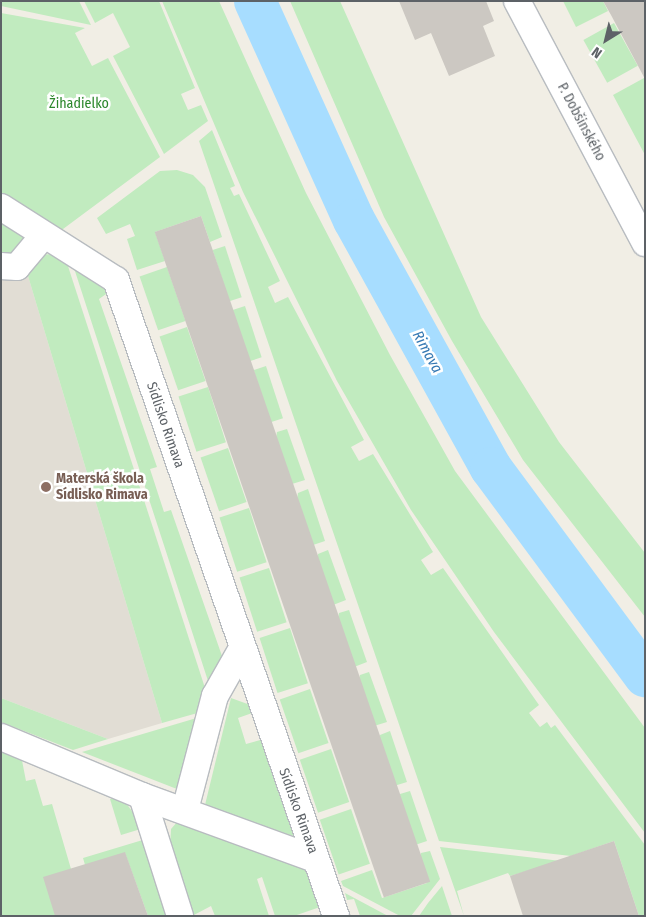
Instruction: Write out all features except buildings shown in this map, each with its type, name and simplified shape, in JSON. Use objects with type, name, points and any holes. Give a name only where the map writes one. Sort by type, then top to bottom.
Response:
[{"type":"street","name":"P. Dobšinského","points":[[526,5],[645,243]]},
{"type":"street","name":"Sídlisko Rimava","points":[[1,207],[43,236],[116,280],[241,650],[336,916]]},
{"type":"street","points":[[1,266],[18,267],[43,236]]},
{"type":"street","points":[[184,810],[215,696],[241,650]]},
{"type":"street","points":[[1,737],[142,796],[315,859]]},
{"type":"street","points":[[142,796],[180,916]]},
{"type":"shaded area","name":"Materská škola Sídlisko Rimava","points":[[1,274],[28,276],[162,723],[108,739],[1,698]]},
{"type":"green space","points":[[2,1],[79,1],[91,25],[1,6]]},
{"type":"green space","points":[[84,1],[159,1],[195,88],[181,94],[188,110],[201,105],[208,121],[164,154],[113,56],[130,47],[113,13],[95,23]]},
{"type":"green space","points":[[162,1],[219,1],[306,193],[390,355],[455,471],[645,728],[645,833],[494,632],[411,510],[337,381],[243,192]]},
{"type":"green space","points":[[290,1],[340,1],[481,317],[559,442],[645,553],[645,617],[523,460],[452,341],[384,217]]},
{"type":"green space","points":[[563,1],[603,1],[608,11],[576,27]]},
{"type":"green space","name":"Žihadielko","points":[[1,13],[85,28],[75,33],[92,66],[108,58],[160,157],[59,232],[1,192]]},
{"type":"green space","points":[[614,23],[638,66],[607,83],[583,40]]},
{"type":"green space","points":[[645,79],[645,155],[613,95]]},
{"type":"green space","points":[[212,130],[235,186],[230,188],[234,196],[239,194],[280,281],[268,287],[275,303],[288,297],[364,440],[351,447],[359,461],[373,454],[433,552],[421,560],[431,575],[443,568],[539,705],[529,713],[540,727],[547,722],[551,728],[555,725],[645,845],[645,916],[639,916],[614,841],[571,856],[439,841],[199,141]]},
{"type":"green space","points":[[177,170],[193,175],[205,187],[222,237],[210,242],[201,216],[155,232],[165,261],[137,270],[127,239],[135,236],[130,224],[106,234],[97,218],[160,171]]},
{"type":"green space","points":[[1,218],[28,238],[16,252],[1,256]]},
{"type":"green space","points":[[225,246],[242,297],[229,301],[213,250]]},
{"type":"green space","points":[[52,254],[66,260],[206,691],[201,712],[162,723],[28,276],[40,255]]},
{"type":"green space","points":[[73,265],[109,292],[99,299],[157,467],[150,469],[164,512],[171,510],[222,656],[209,684]]},
{"type":"green space","points":[[167,267],[186,321],[158,330],[140,276]]},
{"type":"green space","points":[[245,306],[262,357],[249,361],[233,310]]},
{"type":"green space","points":[[187,327],[206,381],[178,390],[160,336]]},
{"type":"green space","points":[[266,366],[283,418],[271,422],[254,370]]},
{"type":"green space","points":[[208,387],[226,442],[196,452],[179,397]]},
{"type":"green space","points":[[287,429],[305,480],[292,484],[276,438],[277,432]]},
{"type":"green space","points":[[228,448],[247,502],[219,511],[201,457]]},
{"type":"green space","points":[[308,489],[325,541],[313,545],[297,499],[298,493]]},
{"type":"green space","points":[[249,508],[267,562],[237,572],[220,518]]},
{"type":"green space","points":[[328,550],[346,600],[333,605],[318,560],[318,554]]},
{"type":"green space","points":[[269,568],[287,622],[257,632],[240,578]]},
{"type":"green space","points":[[349,610],[367,662],[354,667],[338,619],[339,613]]},
{"type":"green space","points":[[290,628],[308,683],[277,693],[260,638]]},
{"type":"green space","points":[[369,672],[387,722],[374,726],[359,681],[360,675]]},
{"type":"green space","points":[[310,689],[329,743],[298,753],[280,699]]},
{"type":"green space","points":[[1,698],[108,739],[73,750],[1,722]]},
{"type":"green space","points":[[231,698],[253,706],[255,712],[238,718],[246,744],[264,739],[296,837],[205,805]]},
{"type":"green space","points":[[200,717],[182,791],[82,752]]},
{"type":"green space","points":[[390,731],[407,782],[394,786],[379,741],[380,735]]},
{"type":"green space","points":[[19,745],[26,781],[35,779],[43,806],[52,804],[71,869],[55,916],[1,916],[1,746]]},
{"type":"green space","points":[[331,749],[349,802],[318,813],[300,760]]},
{"type":"green space","points":[[410,791],[427,841],[415,845],[399,801],[400,794]]},
{"type":"green space","points":[[121,796],[144,828],[121,835],[110,799]]},
{"type":"green space","points":[[351,809],[370,864],[339,875],[320,820]]},
{"type":"green space","points":[[178,821],[307,869],[320,907],[294,916],[275,916],[262,877],[257,879],[269,916],[215,916],[211,906],[192,916],[170,848],[171,829]]},
{"type":"green space","points":[[146,839],[171,916],[148,916],[125,853],[85,865],[83,858]]},
{"type":"green space","points":[[440,847],[561,861],[510,876],[508,873],[457,891],[464,916]]},
{"type":"green space","points":[[430,851],[440,879],[411,916],[400,916],[343,886],[341,881],[372,870],[382,898],[427,883],[420,860],[421,853]]},
{"type":"green space","points":[[442,886],[452,916],[419,916],[428,903]]},
{"type":"green space","points":[[345,893],[388,916],[360,916],[354,899],[347,900]]},
{"type":"waterway","name":"Rimava","points":[[255,1],[354,220],[491,468],[645,676]]},
{"type":"place","name":"Materská škola Sídlisko Rimava","points":[[46,487]]}]
